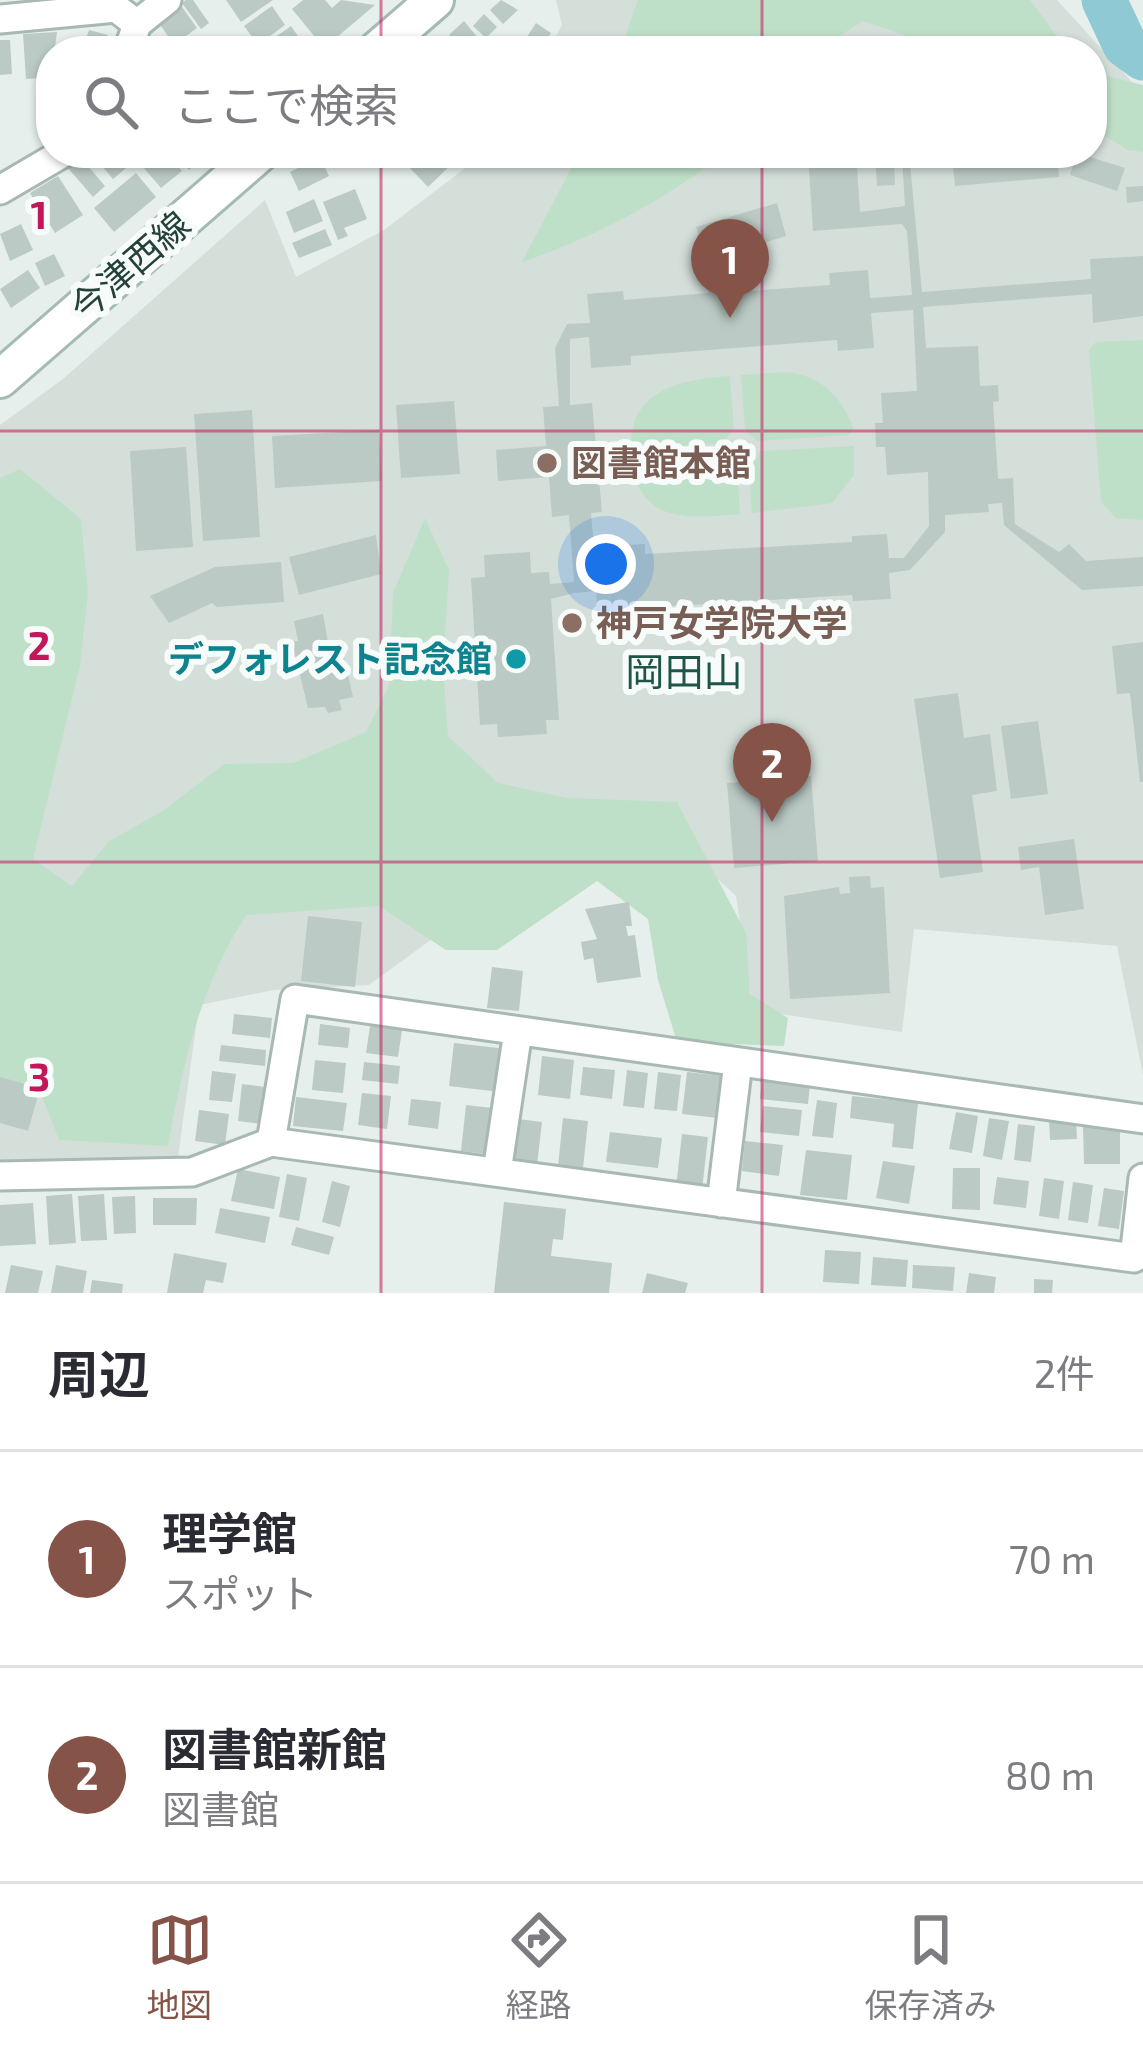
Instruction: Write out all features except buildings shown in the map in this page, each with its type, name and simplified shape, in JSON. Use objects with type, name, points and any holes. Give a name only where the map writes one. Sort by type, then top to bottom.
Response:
[{"type":"street","points":[[0,19],[116,8],[136,24],[167,0]]},
{"type":"street","points":[[393,36],[435,0]]},
{"type":"street","points":[[0,190],[37,168]]},
{"type":"street","name":"今津西線","points":[[0,379],[243,168]]},
{"type":"street","points":[[271,1142],[295,999],[1143,1119]]},
{"type":"street","points":[[497,1172],[518,1030]]},
{"type":"street","points":[[721,1203],[738,1062]]},
{"type":"street","points":[[0,1176],[192,1172],[271,1142],[1138,1259],[1143,1178]]},
{"type":"shaded area","name":"神戸女学院大学","points":[[556,0],[1057,0],[1090,36],[556,36],[562,25]]},
{"type":"shaded area","name":"神戸女学院大学","points":[[1107,55],[1143,94],[1143,1075],[1117,946],[914,929],[902,1032],[753,1010],[736,896],[655,821],[432,939],[369,985],[274,990],[199,1005],[178,1157],[0,1164],[0,425],[63,379],[265,200],[296,277],[384,230],[465,168],[1107,168]]},
{"type":"green space","points":[[638,0],[1030,0],[1057,36],[907,36],[863,21],[840,36],[625,36]]},
{"type":"green space","points":[[1107,76],[1143,85],[1143,152],[1128,150],[1107,137]]},
{"type":"green space","points":[[571,168],[704,168],[628,216],[522,262]]},
{"type":"green space","points":[[1143,340],[1143,520],[1116,518],[1101,502],[1089,350],[1096,342]]},
{"type":"green space","points":[[786,372],[821,383],[844,408],[854,430],[848,435],[757,441],[745,430],[741,375]]},
{"type":"green space","points":[[730,376],[734,429],[722,443],[638,450],[631,445],[633,426],[650,399],[679,384]]},
{"type":"green space","points":[[854,446],[854,475],[832,503],[752,513],[748,462],[755,461],[760,451]]},
{"type":"green space","points":[[723,452],[737,465],[740,514],[689,516],[659,508],[638,486],[632,467],[639,460]]},
{"type":"green space","points":[[20,469],[81,519],[88,593],[80,666],[33,859],[72,886],[108,842],[164,810],[224,764],[293,763],[366,732],[389,685],[393,593],[425,518],[449,570],[443,666],[448,736],[498,783],[568,798],[677,802],[746,933],[750,994],[788,1018],[784,1046],[677,1042],[658,980],[648,919],[597,881],[497,950],[446,950],[379,906],[246,915],[216,971],[195,1026],[168,1146],[59,1140],[37,1084],[0,1080],[0,478]]},
{"type":"waterway","points":[[1104,0],[1125,45],[1143,58]]},
{"type":"place","name":"理学館","points":[[730,318]]},
{"type":"place","name":"図書館本館","points":[[547,463]]},
{"type":"place","name":"神戸女学院大学","points":[[572,623]]},
{"type":"place","name":"デフォレスト記念館","points":[[516,659]]},
{"type":"place","name":"図書館新館","points":[[772,822]]},
{"type":"district","name":"岡田山","points":[[684,672]]}]
